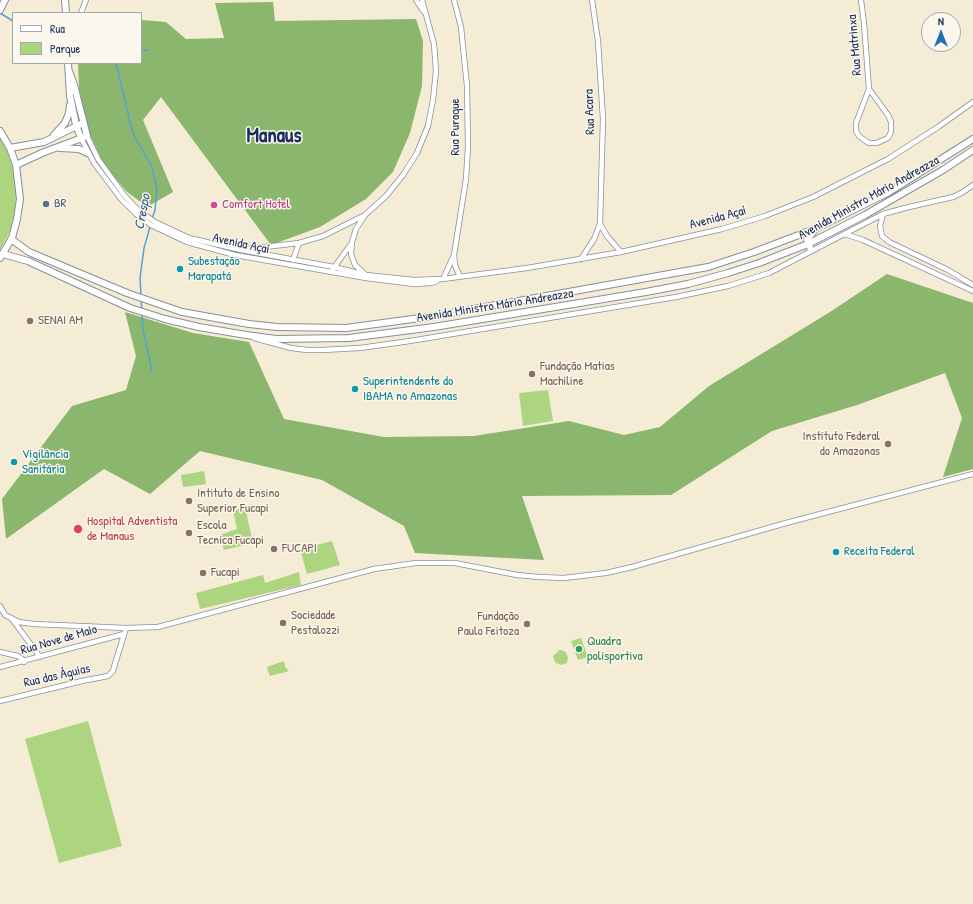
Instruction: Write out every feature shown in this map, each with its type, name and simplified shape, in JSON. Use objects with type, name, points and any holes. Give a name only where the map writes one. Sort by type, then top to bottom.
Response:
[{"type":"main road","points":[[0,10],[5,0]]},
{"type":"main road","points":[[66,0],[66,12]]},
{"type":"main road","points":[[49,140],[60,130],[69,113],[70,96],[68,64]]},
{"type":"main road","points":[[69,71],[83,123],[84,137]]},
{"type":"main road","points":[[70,96],[76,125],[84,137]]},
{"type":"main road","points":[[10,148],[49,140],[76,125],[83,123]]},
{"type":"main road","points":[[0,131],[10,148],[16,165],[20,199],[17,219],[11,239],[2,256]]},
{"type":"main road","points":[[16,165],[84,137]]},
{"type":"main road","name":"Avenida Ministro Mário Andreazza","points":[[11,239],[29,252],[127,293],[182,312],[249,324],[277,327],[346,328],[371,326],[708,267],[754,252],[817,228],[889,192],[973,139]]},
{"type":"main road","points":[[53,149],[72,148],[84,150],[88,153]]},
{"type":"main road","name":"Avenida Ministro Mário Andreazza","points":[[2,256],[28,261],[130,308],[165,319],[199,327],[246,335],[276,338],[349,338],[434,327],[646,292],[688,284],[728,273],[810,247],[943,170],[973,150]]},
{"type":"main road","points":[[810,247],[808,238],[817,228]]},
{"type":"main road","points":[[609,284],[612,297]]},
{"type":"street","points":[[81,12],[86,0]]},
{"type":"street","points":[[416,0],[427,17]]},
{"type":"street","points":[[366,275],[356,265],[351,254],[352,242],[356,229],[365,215],[386,196],[403,175],[417,153],[428,126],[434,100],[436,71],[434,44],[422,0]]},
{"type":"street","name":"Rua Puraque","points":[[443,279],[454,255],[466,179],[468,126],[467,86],[461,27],[454,0]]},
{"type":"street","name":"Rua Acara","points":[[581,259],[594,239],[600,224],[603,119],[598,41],[592,0]]},
{"type":"street","name":"Rua Matrinxa","points":[[861,0],[869,89],[856,123],[856,131],[859,136],[869,143],[877,143],[888,138],[891,132],[891,122],[888,115],[869,89]]},
{"type":"street","name":"Avenida Açaí","points":[[84,137],[88,153],[120,199],[136,214],[151,225],[187,242],[209,249],[292,266],[414,280],[443,279],[527,268],[621,252],[729,227],[765,216],[813,197],[888,159],[938,127],[973,102]]},
{"type":"street","name":"Avenida Açaí","points":[[84,137],[124,195],[138,210],[154,222],[189,238],[241,250],[293,259],[366,278],[414,284],[431,283],[443,279]]},
{"type":"street","name":"Avenida Ministro Mário Andreazza","points":[[810,247],[845,234],[882,214],[953,197],[973,185]]},
{"type":"street","points":[[882,214],[880,232],[889,242],[948,270],[973,285]]},
{"type":"street","points":[[241,250],[299,243],[322,236],[365,215]]},
{"type":"street","points":[[600,224],[606,236],[621,252]]},
{"type":"street","points":[[845,234],[864,240],[973,291]]},
{"type":"street","points":[[333,270],[352,242]]},
{"type":"street","points":[[882,249],[889,242]]},
{"type":"street","points":[[292,266],[299,243]]},
{"type":"street","points":[[246,335],[265,342],[307,350],[360,348],[410,341],[676,297],[728,286],[769,273],[810,247]]},
{"type":"street","name":"Rua Puraque","points":[[454,255],[460,277]]},
{"type":"street","points":[[944,278],[948,270]]},
{"type":"street","points":[[0,606],[5,615],[12,619],[34,624],[126,628],[158,627],[374,569],[416,563],[455,563],[511,574],[539,577],[564,578],[606,573],[786,523],[973,474]]},
{"type":"street","points":[[12,619],[40,657]]},
{"type":"street","points":[[124,634],[126,628]]},
{"type":"street","name":"Rua Nove de Maio","points":[[0,668],[124,634]]},
{"type":"street","name":"Rua das Águias","points":[[0,701],[108,676],[113,671],[124,634]]},
{"type":"street","points":[[0,652],[18,656],[24,662]]},
{"type":"green space","points":[[273,2],[275,21],[416,19],[423,41],[422,86],[410,133],[393,172],[366,199],[320,227],[271,245],[161,97],[143,120],[173,192],[147,207],[126,191],[103,163],[88,131],[79,89],[78,64],[142,64],[142,20],[166,22],[186,39],[224,38],[215,3]]},
{"type":"green space","points":[[0,137],[9,155],[14,174],[16,193],[15,212],[10,231],[0,250]]},
{"type":"green space","points":[[887,274],[973,303],[973,469],[943,477],[962,418],[945,373],[857,405],[772,431],[671,495],[522,496],[544,560],[415,553],[404,526],[322,480],[200,451],[150,494],[104,469],[6,539],[2,499],[72,406],[126,390],[136,356],[125,312],[193,333],[249,342],[284,419],[384,437],[474,436],[569,421],[624,435],[660,427],[709,386],[830,312]]},
{"type":"green space","points":[[548,390],[553,421],[523,426],[519,393]]},
{"type":"green space","points":[[204,471],[206,484],[183,487],[181,475]]},
{"type":"green space","points":[[245,507],[253,543],[224,550],[220,535],[237,529],[233,511]]},
{"type":"green space","points":[[332,541],[340,565],[307,574],[300,549]]},
{"type":"green space","points":[[299,572],[301,585],[200,609],[196,593],[263,575],[265,583]]},
{"type":"green space","name":"Quadra polisportiva","points":[[581,638],[588,657],[578,660],[571,641]]},
{"type":"green space","points":[[561,650],[566,652],[568,658],[567,663],[561,665],[556,663],[553,657],[558,652],[557,651]]},
{"type":"green space","points":[[284,661],[285,667],[289,671],[270,676],[267,667]]},
{"type":"green space","points":[[88,721],[122,846],[59,863],[25,739]]},
{"type":"waterway","name":"Crespo","points":[[0,13],[12,20]]},
{"type":"waterway","name":"Crespo","points":[[142,50],[148,50]]},
{"type":"waterway","name":"Crespo","points":[[116,64],[133,134],[152,167],[157,190],[155,210],[152,219]]},
{"type":"waterway","name":"Crespo","points":[[141,296],[140,278],[144,248],[150,227]]},
{"type":"waterway","name":"Crespo","points":[[141,300],[142,310]]},
{"type":"waterway","name":"Crespo","points":[[142,314],[143,330],[152,371]]},
{"type":"place","name":"BR","points":[[46,204]]},
{"type":"place","name":"Comfort Hotel","points":[[214,205]]},
{"type":"place","name":"Subestação Marapatá","points":[[180,269]]},
{"type":"place","name":"SENAI AM","points":[[30,321]]},
{"type":"place","name":"Fundação Matias Machiline","points":[[532,374]]},
{"type":"place","name":"Superintendente do IBAMA no Amazonas","points":[[355,389]]},
{"type":"place","name":"Instituto Federal do Amazonas","points":[[888,444]]},
{"type":"place","name":"Vigilância Sanitária","points":[[14,462]]},
{"type":"place","name":"Intituto de Ensino Superior Fucapi","points":[[189,501]]},
{"type":"place","name":"Hospital Adventista de Manaus","points":[[78,529]]},
{"type":"place","name":"Escola Tecnica Fucapi","points":[[189,533]]},
{"type":"place","name":"FUCAPI","points":[[274,549]]},
{"type":"place","name":"Receita Federal","points":[[836,552]]},
{"type":"place","name":"Fucapi","points":[[203,573]]},
{"type":"place","name":"Sociedade Pestalozzi","points":[[283,623]]},
{"type":"place","name":"Fundação Paulo Feitoza","points":[[527,624]]},
{"type":"place","name":"Quadra polisportiva","points":[[579,649]]},
{"type":"district","name":"Manaus","points":[[274,136]]}]
